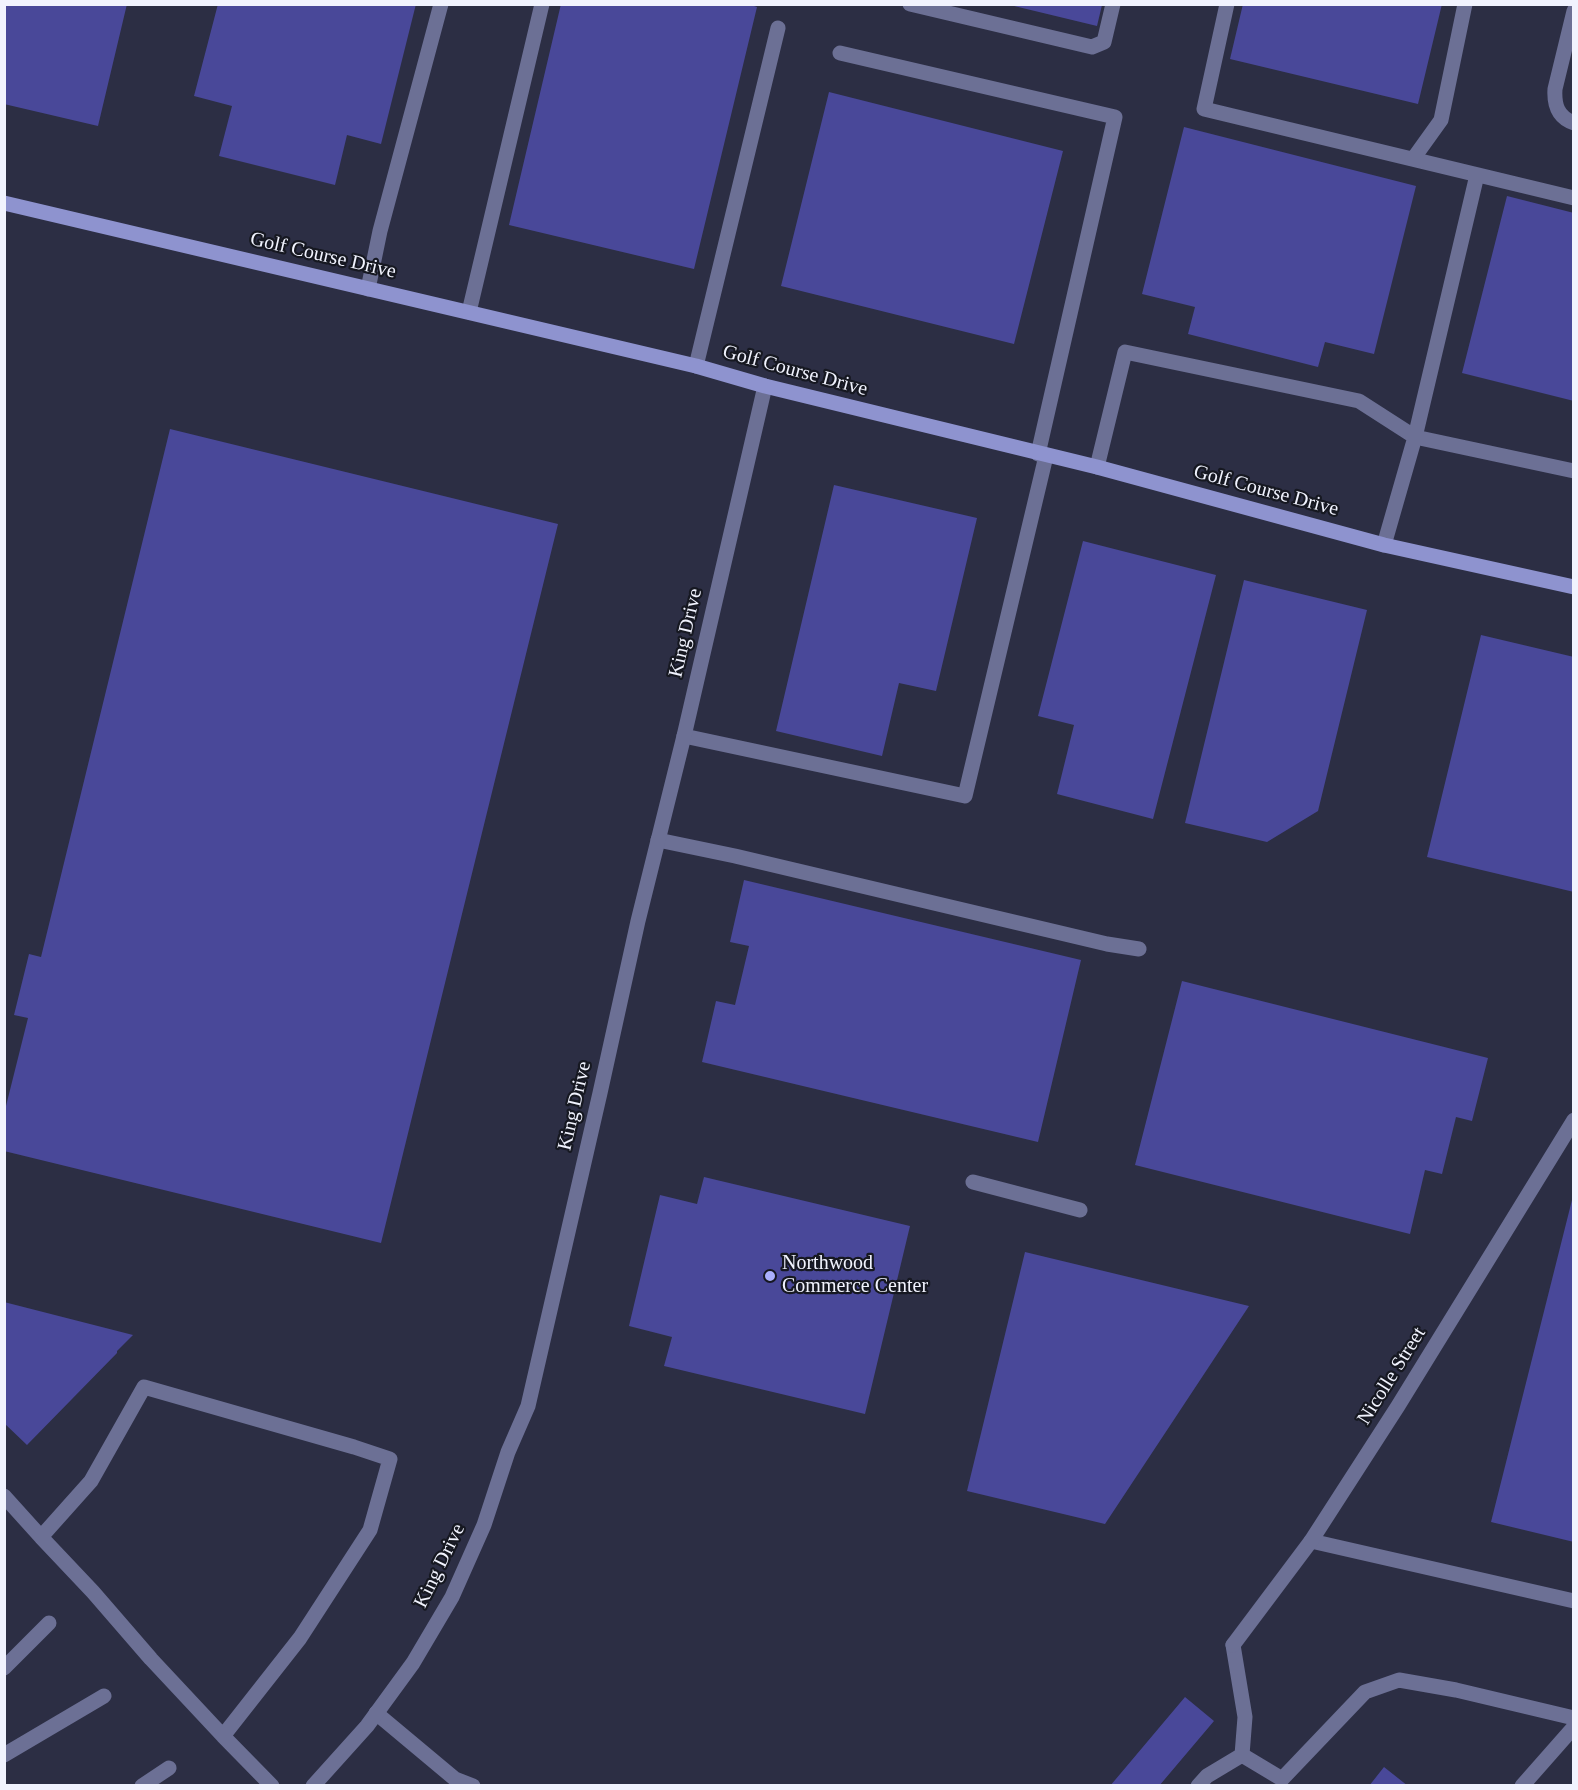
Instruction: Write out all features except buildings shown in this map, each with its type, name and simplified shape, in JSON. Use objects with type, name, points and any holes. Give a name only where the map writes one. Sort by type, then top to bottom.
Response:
[{"type":"street","points":[[368,289],[380,231],[441,4]]},
{"type":"street","points":[[469,312],[542,4]]},
{"type":"street","points":[[910,4],[1092,47],[1104,42],[1113,4]]},
{"type":"street","points":[[1227,4],[1204,109],[1574,198]]},
{"type":"street","points":[[1413,159],[1441,120],[1465,4]]},
{"type":"street","points":[[1574,11],[1555,89],[1558,112],[1567,121],[1574,123]]},
{"type":"street","points":[[696,366],[778,28]]},
{"type":"street","points":[[684,736],[965,796],[1115,117],[840,52]]},
{"type":"street","points":[[1384,544],[1415,437],[1477,175]]},
{"type":"street","name":"Golf Course Drive","points":[[4,203],[696,366],[765,387],[1097,467],[1384,544],[1574,587]]},
{"type":"street","points":[[1097,467],[1125,352],[1359,401],[1415,437],[1574,471]]},
{"type":"street","name":"King Drive","points":[[313,1785],[366,1726],[413,1663],[452,1597],[484,1525],[508,1452],[528,1406],[638,921],[684,736],[765,387]]},
{"type":"street","points":[[658,840],[1107,944],[1139,949]]},
{"type":"street","name":"Nicolle Street","points":[[1242,1755],[1245,1717],[1233,1645],[1311,1541],[1398,1406],[1574,1120]]},
{"type":"street","points":[[973,1182],[1080,1210]]},
{"type":"street","points":[[41,1537],[91,1481],[144,1388],[390,1459],[370,1530],[300,1638],[223,1736]]},
{"type":"street","points":[[4,1496],[151,1659],[272,1785]]},
{"type":"street","points":[[1311,1541],[1574,1601]]},
{"type":"street","points":[[4,1668],[49,1623]]},
{"type":"street","points":[[1197,1785],[1206,1776],[1242,1755],[1280,1782],[1365,1692],[1399,1680],[1456,1690],[1574,1718]]},
{"type":"street","points":[[4,1755],[104,1696]]},
{"type":"street","points":[[376,1713],[452,1782],[472,1785]]},
{"type":"street","points":[[1522,1785],[1574,1727]]},
{"type":"street","points":[[142,1785],[169,1768]]},
{"type":"place","name":"Northwood Commerce Center","points":[[770,1276]]}]
